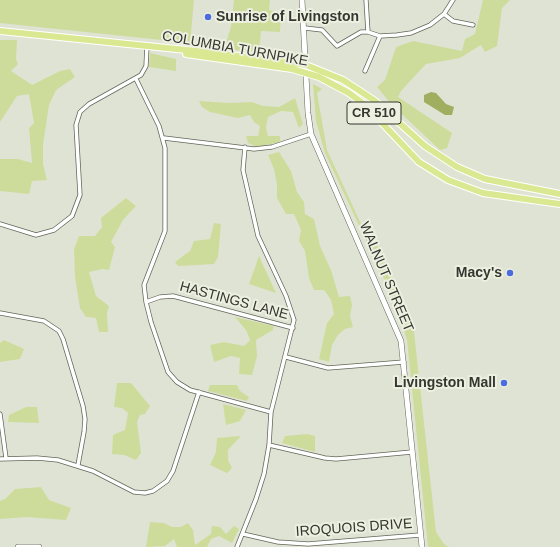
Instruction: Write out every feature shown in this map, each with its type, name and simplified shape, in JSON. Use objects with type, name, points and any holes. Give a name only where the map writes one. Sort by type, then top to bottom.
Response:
[{"type":"main road","name":"CR 510","points":[[0,31],[147,46]]},
{"type":"main road","name":"COLUMBIA TURNPIKE","points":[[147,46],[267,59],[306,65],[343,80],[365,94],[391,114],[428,149],[457,167],[493,182],[560,194]]},
{"type":"main road","name":"COLUMBIA TURNPIKE","points":[[147,46],[206,58],[306,72],[334,84],[365,104],[419,162],[448,180],[483,193],[560,204]]},
{"type":"street","name":"WALNUT STREET","points":[[302,0],[308,113],[311,134],[397,328],[401,341],[422,547]]},
{"type":"street","points":[[366,0],[368,32]]},
{"type":"street","points":[[304,28],[322,30],[337,46],[356,33],[368,32],[380,36],[397,36],[412,33],[430,25],[444,14],[454,0]]},
{"type":"street","points":[[444,14],[453,21],[473,25]]},
{"type":"street","points":[[365,71],[380,36]]},
{"type":"street","points":[[0,224],[36,235],[50,232],[69,219],[76,208],[80,195],[76,125],[80,112],[89,104],[141,75],[146,66],[147,46]]},
{"type":"street","points":[[136,79],[164,138],[166,172],[165,231],[144,285],[146,302],[168,372],[183,386],[199,392],[271,412]]},
{"type":"street","points":[[164,138],[265,149],[311,134]]},
{"type":"street","points":[[237,547],[264,474],[269,445],[271,412],[286,357],[294,320],[291,308],[258,236],[242,170],[245,147]]},
{"type":"street","name":"HASTINGS LANE","points":[[146,302],[160,297],[173,296],[293,328]]},
{"type":"street","points":[[0,312],[44,321],[59,330],[83,406],[85,419],[78,465]]},
{"type":"street","points":[[286,357],[328,368],[404,362]]},
{"type":"street","points":[[0,459],[37,458],[58,460],[78,465],[96,472],[134,492],[145,493],[160,488],[167,482],[173,471],[199,392]]},
{"type":"street","points":[[0,414],[6,458]]},
{"type":"street","points":[[269,445],[325,458],[336,459],[412,452]]},
{"type":"street","name":"IROQUOIS DRIVE","points":[[242,534],[278,542],[308,544],[420,535]]},
{"type":"street","points":[[18,547],[39,547]]},
{"type":"shaded area","points":[[0,0],[194,0],[190,43],[0,23]]},
{"type":"shaded area","points":[[234,0],[270,0],[269,10],[281,14],[280,32],[261,31],[259,52],[224,49],[231,27]]},
{"type":"shaded area","points":[[483,0],[510,0],[502,8],[497,46],[485,52],[481,45],[460,58],[426,64],[401,91],[398,97],[452,133],[447,148],[440,150],[391,104],[377,87],[385,80],[396,47],[413,41],[462,51],[465,39],[475,34]]},
{"type":"shaded area","points":[[0,40],[17,40],[16,59],[18,64],[11,71],[32,85],[60,71],[70,69],[75,77],[56,90],[49,105],[43,145],[43,164],[47,180],[32,181],[29,194],[0,191],[0,159],[18,159],[32,163],[29,128],[34,123],[29,94],[17,96],[0,122]]},
{"type":"shaded area","points":[[150,53],[176,59],[176,71],[149,67]]},
{"type":"shaded area","points":[[313,84],[322,89],[317,93],[327,150],[361,224],[372,234],[414,332],[436,532],[444,544],[449,547],[428,547],[407,340],[395,302],[325,153],[316,121]]},
{"type":"shaded area","points":[[431,92],[436,93],[446,104],[454,107],[452,115],[445,115],[424,102],[424,95]]},
{"type":"shaded area","points":[[295,98],[303,124],[299,128],[293,112],[281,111],[268,117],[266,128],[268,136],[280,136],[280,142],[257,147],[248,143],[246,136],[258,136],[260,126],[254,122],[250,115],[238,118],[210,112],[202,107],[199,101],[229,103],[252,102],[263,106],[279,107]]},
{"type":"shaded area","points":[[279,152],[291,171],[297,192],[304,202],[305,214],[314,219],[320,246],[331,270],[339,297],[350,296],[352,305],[350,316],[353,327],[345,329],[338,335],[332,345],[329,362],[319,359],[327,323],[334,314],[331,300],[324,290],[314,290],[309,278],[305,251],[299,241],[301,230],[294,214],[286,214],[277,198],[277,184],[274,169],[268,155]]},
{"type":"shaded area","points":[[126,198],[136,206],[123,220],[111,242],[115,247],[109,270],[103,269],[89,272],[96,296],[109,306],[107,313],[108,332],[99,332],[96,318],[86,317],[80,308],[75,277],[74,249],[79,236],[95,236],[102,227],[101,218]]},
{"type":"shaded area","points":[[214,223],[221,224],[218,257],[214,264],[178,266],[175,262],[190,251],[194,241],[210,239]]},
{"type":"shaded area","points":[[259,256],[276,293],[249,284]]},
{"type":"shaded area","points":[[235,317],[274,326],[273,330],[256,340],[257,356],[252,375],[239,374],[240,358],[231,356],[214,362],[210,345],[224,342],[244,346],[250,340],[246,330]]},
{"type":"shaded area","points":[[4,340],[24,349],[20,359],[0,362],[0,343]]},
{"type":"shaded area","points":[[117,383],[131,383],[150,406],[145,414],[140,415],[137,422],[141,453],[136,460],[124,455],[112,454],[113,435],[125,430],[128,413],[122,408],[114,407]]},
{"type":"shaded area","points":[[210,385],[237,385],[240,391],[249,397],[247,401],[208,391]]},
{"type":"shaded area","points":[[223,404],[246,410],[240,421],[226,425]]},
{"type":"shaded area","points":[[26,407],[37,407],[39,423],[8,422],[9,415]]},
{"type":"shaded area","points":[[307,434],[315,436],[315,452],[282,443],[285,436]]},
{"type":"shaded area","points":[[241,436],[228,450],[228,460],[232,468],[227,473],[210,465],[216,452],[217,438]]},
{"type":"shaded area","points":[[41,487],[49,500],[71,508],[66,520],[27,517],[0,519],[0,501],[5,499],[15,489]]},
{"type":"shaded area","points":[[150,522],[164,523],[172,527],[181,527],[188,523],[193,530],[195,545],[211,534],[212,526],[220,527],[226,534],[234,526],[239,529],[232,543],[219,536],[211,539],[207,547],[177,547],[174,539],[165,546],[146,547]]},
{"type":"place","name":"Sunrise of Livingston","points":[[208,17]]},
{"type":"place","name":"Macy's","points":[[510,273]]},
{"type":"place","name":"Livingston Mall","points":[[504,383]]}]
